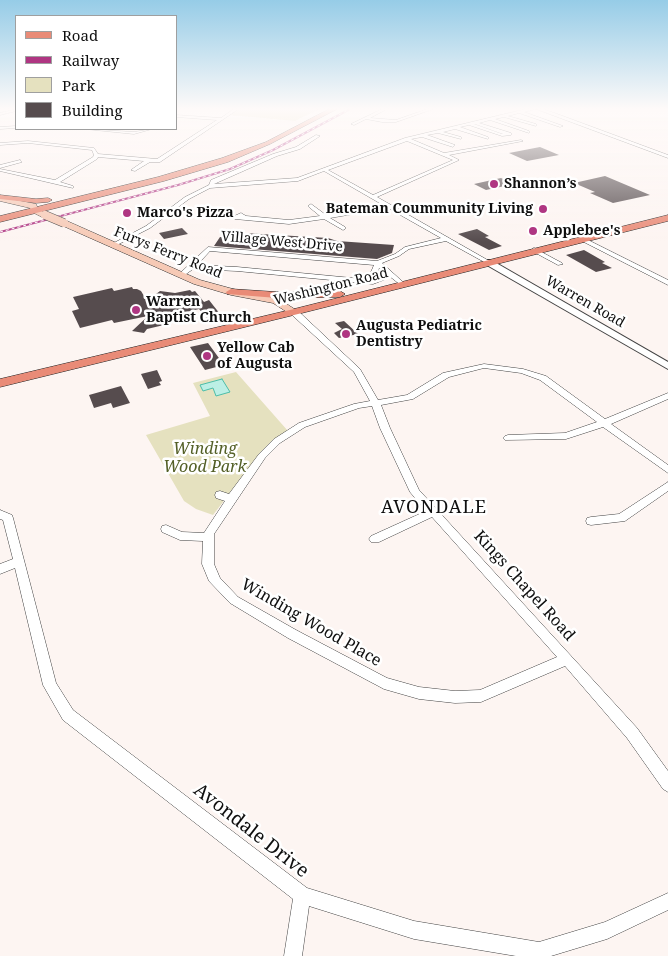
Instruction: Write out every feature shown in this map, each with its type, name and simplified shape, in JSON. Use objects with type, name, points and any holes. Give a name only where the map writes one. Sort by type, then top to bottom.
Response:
[{"type":"main road","points":[[0,219],[70,197],[183,169],[235,153]]},
{"type":"main road","points":[[0,205],[34,208],[161,179],[244,153]]},
{"type":"main road","points":[[0,198],[34,201],[70,197]]},
{"type":"main road","name":"Furys Ferry Road","points":[[0,198],[34,208],[180,276],[231,292],[276,301],[294,312]]},
{"type":"main road","points":[[0,205],[4,210],[0,213]]},
{"type":"main road","points":[[0,213],[22,208]]},
{"type":"main road","name":"Washington Road","points":[[0,383],[294,312],[534,250],[668,218]]},
{"type":"main road","points":[[231,292],[277,295],[377,291]]},
{"type":"main road","points":[[261,298],[272,307],[270,314],[265,319]]},
{"type":"street","points":[[56,182],[96,155],[158,161],[171,153]]},
{"type":"street","points":[[213,186],[211,184],[213,181],[283,153]]},
{"type":"street","points":[[113,245],[148,227],[187,198],[213,186],[298,179],[371,153]]},
{"type":"street","points":[[372,197],[457,160],[441,153]]},
{"type":"street","points":[[445,154],[453,153]]},
{"type":"street","points":[[0,168],[20,161]]},
{"type":"street","points":[[133,170],[148,161]]},
{"type":"street","points":[[0,168],[71,187]]},
{"type":"street","points":[[325,170],[488,262]]},
{"type":"street","points":[[311,206],[343,228]]},
{"type":"street","name":"Village West Drive","points":[[245,218],[289,222],[388,206]]},
{"type":"street","name":"Village West Drive","points":[[180,276],[192,267],[208,249],[378,263],[397,256],[407,248],[446,239]]},
{"type":"street","points":[[582,239],[668,283]]},
{"type":"street","points":[[534,250],[560,264]]},
{"type":"street","name":"Warren Road","points":[[488,262],[668,366]]},
{"type":"street","points":[[378,263],[402,284]]},
{"type":"street","name":"Village West Drive","points":[[192,267],[237,269],[373,282],[383,279],[374,272],[378,263]]},
{"type":"street","name":"Kings Chapel Road","points":[[294,312],[357,371],[376,404],[415,492],[567,658],[632,733],[668,784]]},
{"type":"street","name":"Winding Wood Place","points":[[567,658],[481,696],[455,697],[419,693],[384,683],[292,634],[234,600],[215,582],[208,564],[209,534],[262,456],[278,441],[302,425],[357,406],[410,397],[446,375],[468,368],[500,367],[543,378],[668,470]]},
{"type":"street","points":[[508,438],[566,436],[605,423],[668,396]]},
{"type":"street","points":[[591,521],[621,518],[668,486]]},
{"type":"street","points":[[220,495],[232,499]]},
{"type":"street","points":[[375,539],[434,512]]},
{"type":"street","name":"Avondale Drive","points":[[0,514],[8,518],[50,684],[68,715],[302,895],[414,930],[540,954],[607,930],[668,902]]},
{"type":"street","points":[[166,529],[180,536],[209,537]]},
{"type":"street","points":[[0,568],[18,562]]},
{"type":"street","points":[[292,956],[302,895]]},
{"type":"green space","name":"Winding Wood Park","points":[[236,372],[288,431],[263,450],[213,515],[196,509],[184,501],[146,435],[210,416],[193,383]]},
{"type":"water","points":[[222,379],[230,392],[216,396],[213,388],[203,391],[200,385]]},
{"type":"building","points":[[509,153],[553,153],[559,155],[527,161]]},
{"type":"building","points":[[605,176],[650,195],[613,203],[590,193],[595,192],[574,183]]},
{"type":"building","name":"Shannon’s","points":[[501,178],[514,184],[486,190],[474,184]]},
{"type":"building","points":[[182,228],[188,234],[164,239],[159,233]]},
{"type":"building","points":[[477,229],[489,236],[485,237],[502,246],[489,250],[458,234]]},
{"type":"building","points":[[244,233],[328,238],[337,241],[394,245],[392,253],[377,259],[214,246],[220,237],[240,239]]},
{"type":"building","points":[[584,250],[612,268],[596,272],[566,255]]},
{"type":"building","name":"Warren Baptist Church","points":[[132,287],[141,291],[147,301],[160,291],[175,293],[195,291],[204,302],[209,300],[220,314],[207,318],[199,309],[182,313],[183,316],[178,317],[181,321],[147,329],[144,333],[132,331],[148,316],[114,323],[112,320],[80,328],[72,311],[79,309],[73,297],[112,288],[114,291]]},
{"type":"building","points":[[344,321],[358,334],[339,338],[334,333],[342,329],[335,323]]},
{"type":"building","name":"Yellow Cab of Augusta","points":[[208,343],[224,365],[205,370],[190,347]]},
{"type":"building","points":[[157,370],[162,381],[159,382],[161,385],[148,389],[141,374]]},
{"type":"building","points":[[121,386],[130,403],[113,408],[111,403],[94,408],[89,395]]},
{"type":"railway","points":[[0,232],[178,185],[230,169],[267,153]]},
{"type":"place","name":"Shannon’s","points":[[494,184]]},
{"type":"place","name":"Bateman Coummunity Living","points":[[543,209]]},
{"type":"place","name":"Marco's Pizza","points":[[127,213]]},
{"type":"place","name":"Applebee's","points":[[533,231]]},
{"type":"place","name":"Warren Baptist Church","points":[[136,310]]},
{"type":"place","name":"Augusta Pediatric Dentistry","points":[[346,334]]},
{"type":"place","name":"Yellow Cab of Augusta","points":[[207,356]]},
{"type":"district","name":"AVONDALE","points":[[434,508]]}]
